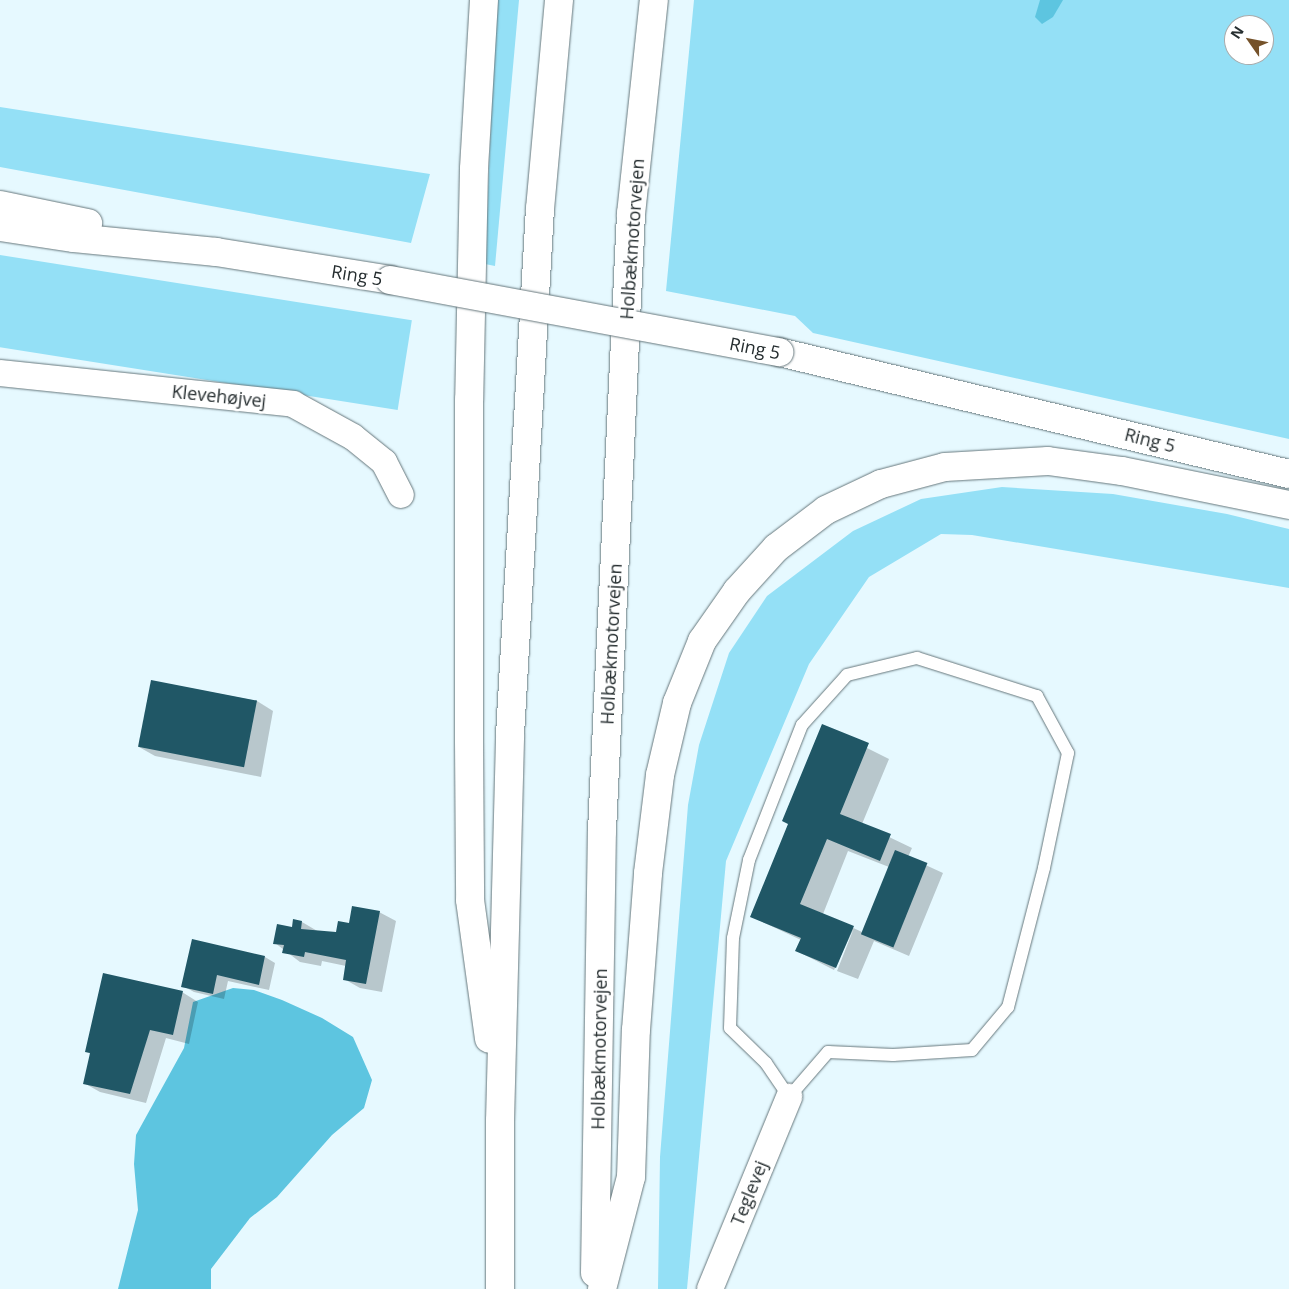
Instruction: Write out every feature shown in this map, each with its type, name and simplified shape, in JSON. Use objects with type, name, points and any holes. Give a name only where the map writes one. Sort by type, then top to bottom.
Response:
[{"type":"highway","points":[[484,0],[474,169],[469,400],[470,900],[500,1121]]},
{"type":"highway","points":[[500,1289],[500,1121],[510,735],[540,209],[560,0]]},
{"type":"highway","name":"Holbækmotorvejen","points":[[595,1289],[602,831],[631,214],[654,0]]},
{"type":"highway","points":[[0,205],[216,252]]},
{"type":"highway","points":[[0,227],[74,238],[216,252]]},
{"type":"highway","name":"Ring 5","points":[[216,252],[390,280],[779,352],[1289,474]]},
{"type":"highway","points":[[602,1289],[631,1177],[638,1011],[648,873],[660,775],[677,703],[702,641],[737,591],[776,548],[826,510],[881,484],[945,467],[1048,461],[1122,471],[1289,504]]},
{"type":"street","name":"Klevehøjvej","points":[[0,373],[293,404],[353,437],[384,462],[401,495]]},
{"type":"street","name":"Teglevej","points":[[710,1289],[788,1097]]},
{"type":"lane","points":[[917,658],[1037,696],[1068,752],[1044,868],[1008,1006],[972,1050],[892,1055],[828,1052],[788,1097],[766,1063],[730,1028],[733,938],[749,860],[802,725],[847,675],[917,658]]},
{"type":"shaded area","points":[[496,0],[519,0],[495,266],[485,264]]},
{"type":"shaded area","points":[[694,0],[1289,0],[1289,439],[813,333],[795,316],[666,291]]},
{"type":"shaded area","points":[[1040,0],[1063,0],[1053,17],[1042,24],[1035,17]]},
{"type":"shaded area","points":[[0,107],[430,174],[411,243],[0,167]]},
{"type":"shaded area","points":[[0,255],[412,320],[398,410],[0,347]]},
{"type":"shaded area","points":[[1002,487],[1113,494],[1227,514],[1289,529],[1289,588],[972,535],[941,534],[869,577],[809,664],[726,861],[687,1289],[658,1289],[660,1157],[688,805],[699,745],[729,653],[767,596],[853,531],[921,499]]},
{"type":"shaded area","points":[[233,988],[254,990],[282,1000],[322,1018],[353,1037],[372,1080],[364,1108],[332,1135],[277,1197],[250,1218],[211,1269],[211,1289],[118,1289],[138,1210],[134,1164],[136,1135],[184,1048],[193,1002]]},
{"type":"building","points":[[151,680],[257,701],[244,767],[138,747]]},
{"type":"building","points":[[822,724],[869,743],[840,814],[891,834],[880,861],[827,839],[800,904],[854,926],[836,968],[795,951],[801,938],[750,917],[788,824],[782,821]]},
{"type":"building","points":[[895,850],[927,863],[893,947],[861,934]]},
{"type":"building","points":[[352,906],[380,911],[366,984],[343,980],[346,960],[305,952],[304,957],[282,953],[284,945],[273,944],[277,924],[292,927],[293,919],[302,921],[301,929],[336,932],[338,921],[349,923]]},
{"type":"building","points":[[192,939],[265,956],[259,985],[217,975],[213,994],[181,987]]},
{"type":"building","points":[[103,973],[183,991],[173,1035],[150,1030],[130,1094],[83,1084],[90,1053],[85,1052]]}]
